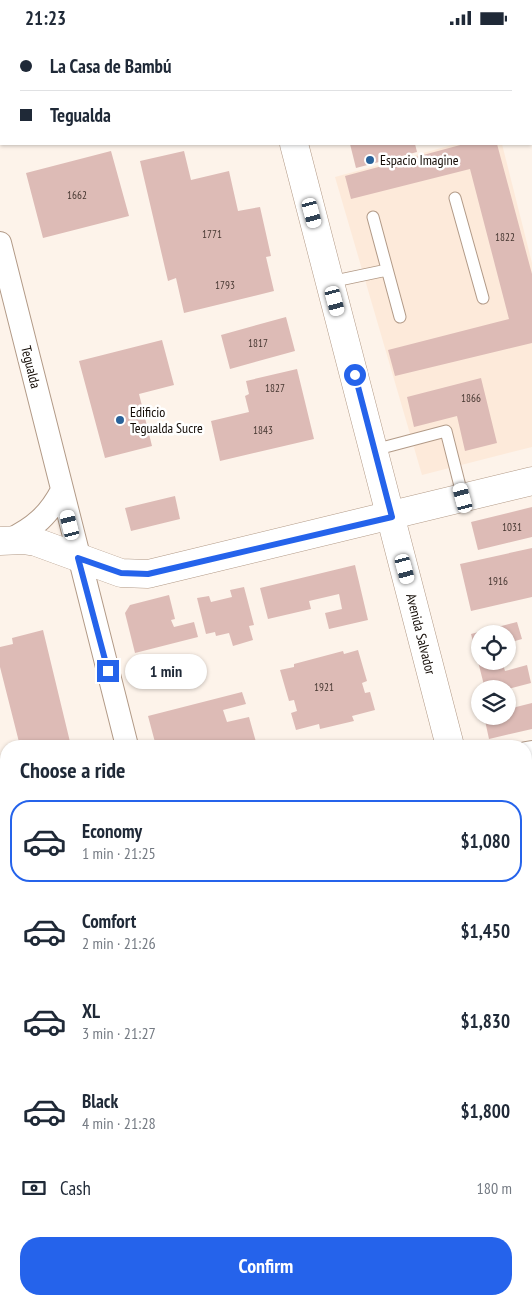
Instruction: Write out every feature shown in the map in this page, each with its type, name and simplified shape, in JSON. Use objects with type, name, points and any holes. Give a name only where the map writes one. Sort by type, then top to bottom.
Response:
[{"type":"main road","name":"Avenida Salvador","points":[[294,145],[448,740]]},
{"type":"main road","points":[[4,540],[36,542],[121,573],[148,574],[392,517],[532,481]]},
{"type":"street","name":"Tegualda","points":[[0,243],[125,740]]},
{"type":"street","points":[[4,540],[26,532],[41,521],[53,507],[62,491]]},
{"type":"lane","points":[[456,198],[483,298]]},
{"type":"lane","points":[[373,217],[400,317]]},
{"type":"lane","points":[[330,282],[387,270]]},
{"type":"lane","points":[[374,449],[446,431],[463,498]]},
{"type":"shaded area","points":[[452,145],[502,145],[532,263],[532,447],[422,475],[335,177]]},
{"type":"building","name":"Espacio Imagine","points":[[350,145],[415,145],[417,152],[356,168]]},
{"type":"building","points":[[460,145],[497,145],[532,274],[532,343],[395,376],[388,350],[509,319],[470,169],[351,199],[345,176]]},
{"type":"building","points":[[111,151],[129,216],[43,238],[26,173]]},
{"type":"building","points":[[184,151],[191,180],[229,171],[238,211],[260,207],[271,256],[266,257],[274,291],[184,313],[176,278],[168,281],[140,161]]},
{"type":"building","points":[[286,317],[295,351],[230,369],[221,335]]},
{"type":"building","name":"Edificio Tegualda Sucre","points":[[162,340],[174,385],[139,394],[152,446],[105,458],[79,361]]},
{"type":"building","points":[[297,369],[314,439],[220,461],[211,421],[249,412],[245,396],[249,394],[246,381]]},
{"type":"building","points":[[481,378],[497,443],[465,451],[457,416],[414,427],[407,397]]},
{"type":"building","points":[[175,496],[180,519],[131,531],[125,508]]},
{"type":"building","points":[[532,507],[532,537],[478,550],[471,522]]},
{"type":"building","points":[[532,548],[532,597],[471,611],[460,564]]},
{"type":"building","points":[[355,565],[368,620],[329,629],[325,613],[342,609],[339,594],[309,601],[311,609],[268,619],[260,588]]},
{"type":"building","points":[[244,587],[254,625],[249,626],[253,640],[233,646],[229,633],[216,636],[215,632],[206,634],[197,598],[209,596],[211,602],[232,597],[230,590]]},
{"type":"building","points":[[169,595],[175,619],[171,620],[174,627],[194,622],[198,637],[135,653],[125,613],[130,605]]},
{"type":"building","points":[[517,622],[522,639],[516,641],[516,625],[506,625]]},
{"type":"building","points":[[43,630],[70,740],[18,740],[0,667],[0,647],[13,644],[12,638]]},
{"type":"building","points":[[358,650],[367,681],[362,683],[365,693],[370,692],[375,710],[352,716],[354,721],[320,729],[319,724],[296,730],[291,713],[297,711],[294,700],[289,701],[280,670],[294,667],[294,664],[343,651],[344,654]]},
{"type":"building","points":[[527,665],[531,683],[516,687],[516,680],[483,680],[480,670],[516,670],[516,668]]},
{"type":"building","points":[[242,692],[246,704],[223,710],[227,722],[249,717],[255,740],[154,740],[148,716]]},
{"type":"building","points":[[532,703],[532,729],[489,739],[486,725],[516,725],[516,707]]},
{"type":"place","name":"Espacio Imagine","points":[[370,160]]},
{"type":"place","name":"Edificio Tegualda Sucre","points":[[120,420]]},
{"type":"route","points":[[108,671],[78,558],[121,573],[148,574],[392,517],[355,375]]}]
